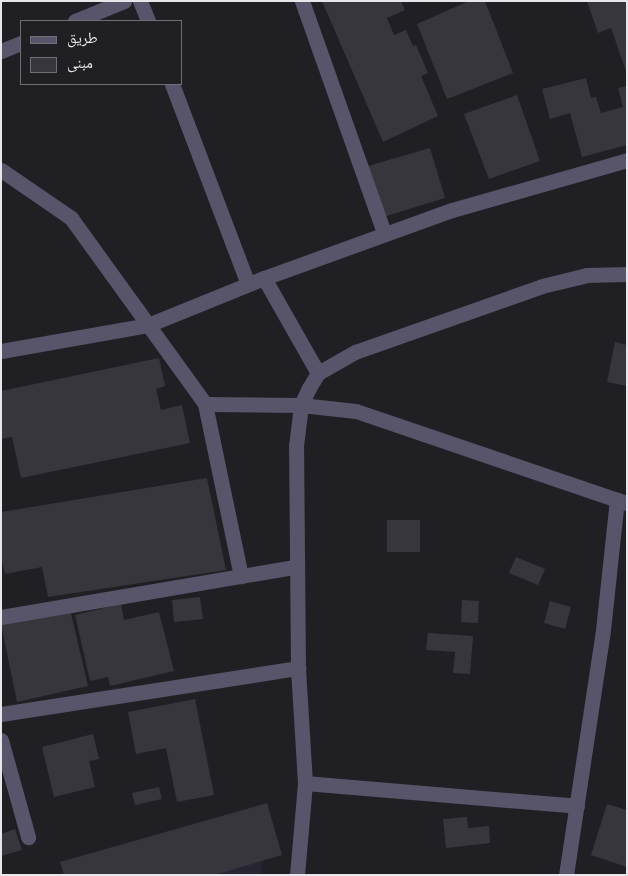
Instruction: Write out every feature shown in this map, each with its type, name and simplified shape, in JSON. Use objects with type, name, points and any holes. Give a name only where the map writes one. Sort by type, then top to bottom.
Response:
[{"type":"street","points":[[77,20],[124,1]]},
{"type":"street","points":[[140,1],[148,20]]},
{"type":"street","points":[[302,1],[384,233]]},
{"type":"street","points":[[1,51],[20,43]]},
{"type":"street","points":[[172,85],[248,284]]},
{"type":"street","points":[[1,351],[148,325],[248,284],[384,233],[452,210],[627,160]]},
{"type":"street","points":[[1,170],[71,218],[205,404],[241,576]]},
{"type":"street","points":[[297,875],[305,783],[298,668],[295,567],[296,446],[301,405],[318,373],[355,352],[542,286],[588,275],[627,274]]},
{"type":"street","points":[[264,278],[318,373]]},
{"type":"street","points":[[205,404],[301,405],[356,411],[622,501],[566,875]]},
{"type":"street","points":[[1,617],[295,567]]},
{"type":"street","points":[[1,714],[298,668]]},
{"type":"street","points":[[1,740],[28,837]]},
{"type":"street","points":[[305,783],[577,806]]},
{"type":"shaded area","points":[[264,854],[261,875],[142,875]]},
{"type":"building","points":[[322,1],[401,1],[405,10],[387,18],[394,35],[406,30],[413,46],[416,45],[428,73],[421,76],[438,116],[383,142]]},
{"type":"building","points":[[469,1],[485,1],[513,73],[447,99],[417,24]]},
{"type":"building","points":[[587,1],[627,1],[627,74],[611,28],[598,33]]},
{"type":"building","points":[[586,78],[591,98],[596,97],[601,113],[623,107],[618,88],[627,86],[627,145],[582,157],[570,113],[550,119],[542,89]]},
{"type":"building","points":[[517,95],[540,161],[489,179],[464,114]]},
{"type":"building","points":[[430,148],[445,198],[383,217],[368,166]]},
{"type":"building","points":[[615,342],[627,345],[627,386],[607,382]]},
{"type":"building","points":[[159,358],[165,386],[156,389],[161,410],[182,405],[190,443],[21,478],[12,437],[1,439],[1,391]]},
{"type":"building","points":[[207,478],[226,570],[48,597],[42,567],[5,574],[1,558],[1,512]]},
{"type":"building","points":[[387,520],[420,520],[420,552],[387,552]]},
{"type":"building","points":[[516,557],[545,569],[538,585],[509,573]]},
{"type":"building","points":[[200,597],[203,619],[174,622],[172,600]]},
{"type":"building","points":[[462,600],[479,601],[478,623],[461,622]]},
{"type":"building","points":[[550,601],[571,607],[565,629],[544,623]]},
{"type":"building","points":[[121,604],[124,620],[159,612],[174,671],[110,686],[108,677],[90,681],[75,615]]},
{"type":"building","points":[[70,609],[88,686],[17,702],[1,624]]},
{"type":"building","points":[[428,633],[473,636],[470,674],[453,673],[455,652],[426,650]]},
{"type":"building","points":[[195,699],[214,795],[177,802],[166,748],[136,754],[128,712]]},
{"type":"building","points":[[93,734],[99,759],[89,761],[95,787],[54,797],[42,747]]},
{"type":"building","points":[[159,787],[162,799],[135,805],[132,793]]},
{"type":"building","points":[[267,803],[282,855],[214,875],[64,875],[60,862]]},
{"type":"building","points":[[607,804],[627,810],[627,867],[591,855]]},
{"type":"building","points":[[467,817],[468,828],[489,826],[490,843],[446,848],[443,819]]},
{"type":"building","points":[[15,829],[22,850],[1,856],[1,834]]}]
